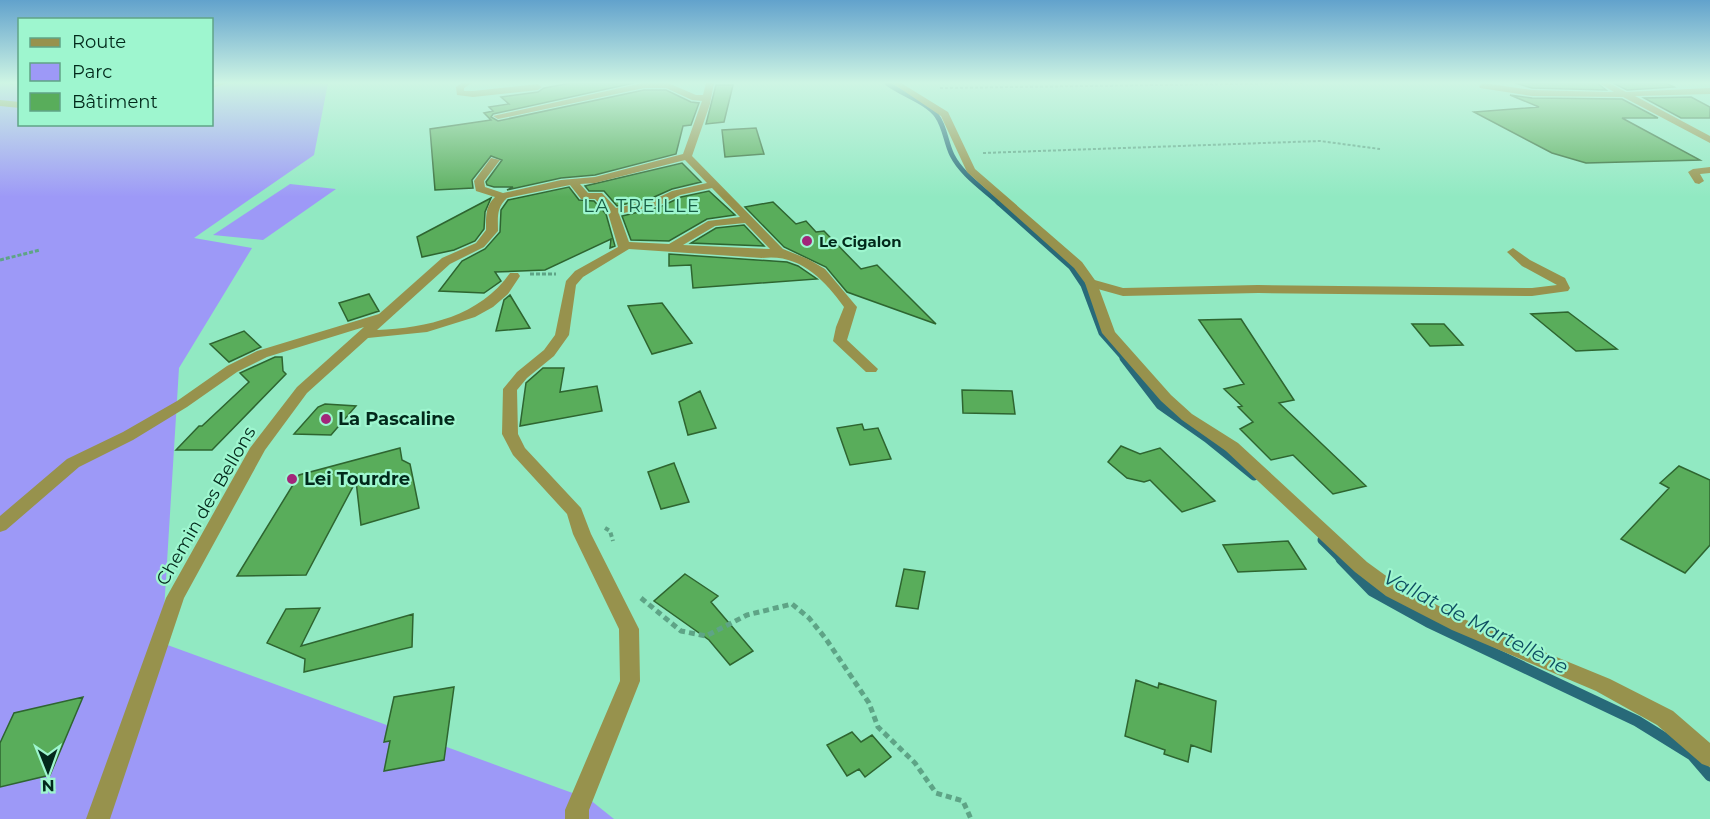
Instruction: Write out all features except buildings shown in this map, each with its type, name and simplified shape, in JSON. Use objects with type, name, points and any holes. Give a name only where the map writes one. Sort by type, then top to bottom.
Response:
[{"type":"street","points":[[687,156],[700,121]]},
{"type":"street","points":[[950,121],[962,154],[971,170],[1078,265],[1091,284],[1109,333],[1166,398],[1187,417],[1232,447],[1377,579],[1393,591],[1459,625],[1603,685],[1665,718],[1710,757]]},
{"type":"street","points":[[1675,121],[1710,140]]},
{"type":"street","points":[[495,160],[479,181],[480,189],[503,196],[624,174],[687,156]]},
{"type":"street","points":[[687,156],[779,252]]},
{"type":"street","points":[[1699,181],[1693,172],[1710,170]]},
{"type":"street","points":[[573,182],[585,197],[598,195],[613,212],[624,245],[623,249],[579,274],[570,284],[562,335],[549,353],[522,375],[510,389],[510,434],[519,451],[575,512],[582,534],[629,629],[630,681],[577,810],[577,819]]},
{"type":"street","points":[[613,212],[656,202],[676,193],[714,184]]},
{"type":"street","name":"Chemin des Bellons","points":[[98,819],[175,598],[258,448],[302,390],[446,261],[480,245],[492,231],[492,212],[495,203],[503,196]]},
{"type":"street","points":[[671,248],[712,223],[746,220]]},
{"type":"street","points":[[624,245],[762,254],[779,252],[795,257],[826,273],[851,307],[847,319],[841,326],[840,341],[871,369]]},
{"type":"street","points":[[1091,284],[1123,292],[1258,288],[1532,292],[1564,288],[1561,281],[1526,263],[1513,252]]},
{"type":"street","points":[[367,334],[417,331],[470,313],[492,301],[508,288],[514,276]]},
{"type":"street","points":[[0,526],[74,463],[128,436],[182,404],[232,369],[262,354],[386,316]]},
{"type":"path","points":[[962,154],[1013,154],[1320,141],[1380,149]]},
{"type":"path","points":[[0,260],[40,249]]},
{"type":"path","points":[[514,276],[579,274]]},
{"type":"path","points":[[575,512],[610,531],[615,549]]},
{"type":"path","points":[[634,590],[681,631],[706,636],[729,621],[767,608],[792,604],[809,618],[826,639],[869,703],[878,727],[915,764],[936,793],[963,801],[971,819]]},
{"type":"green space","points":[[0,121],[18,121],[18,126],[213,126],[213,121],[321,121],[314,155],[194,238],[252,248],[179,368],[162,643],[589,799],[614,819],[0,819]]},
{"type":"green space","points":[[290,184],[336,189],[263,240],[213,235]]},
{"type":"waterway","name":"Vallat de Martellène","points":[[940,121],[956,162],[967,175],[1000,204]]},
{"type":"waterway","name":"Vallat de Martellène","points":[[999,202],[1072,267],[1084,285],[1102,333],[1125,359]]},
{"type":"waterway","name":"Vallat de Martellène","points":[[1124,358],[1160,405],[1207,438],[1254,476]]},
{"type":"waterway","name":"Vallat de Martellène","points":[[1322,540],[1341,559]]},
{"type":"waterway","name":"Vallat de Martellène","points":[[1341,559],[1372,591],[1428,622],[1637,721],[1692,755],[1710,776]]},
{"type":"place","name":"Le Cigalon","points":[[807,241]]},
{"type":"place","name":"La Pascaline","points":[[326,419]]},
{"type":"place","name":"Lei Tourdre","points":[[292,479]]},
{"type":"district","name":"LA TREILLE","points":[[642,206]]}]
